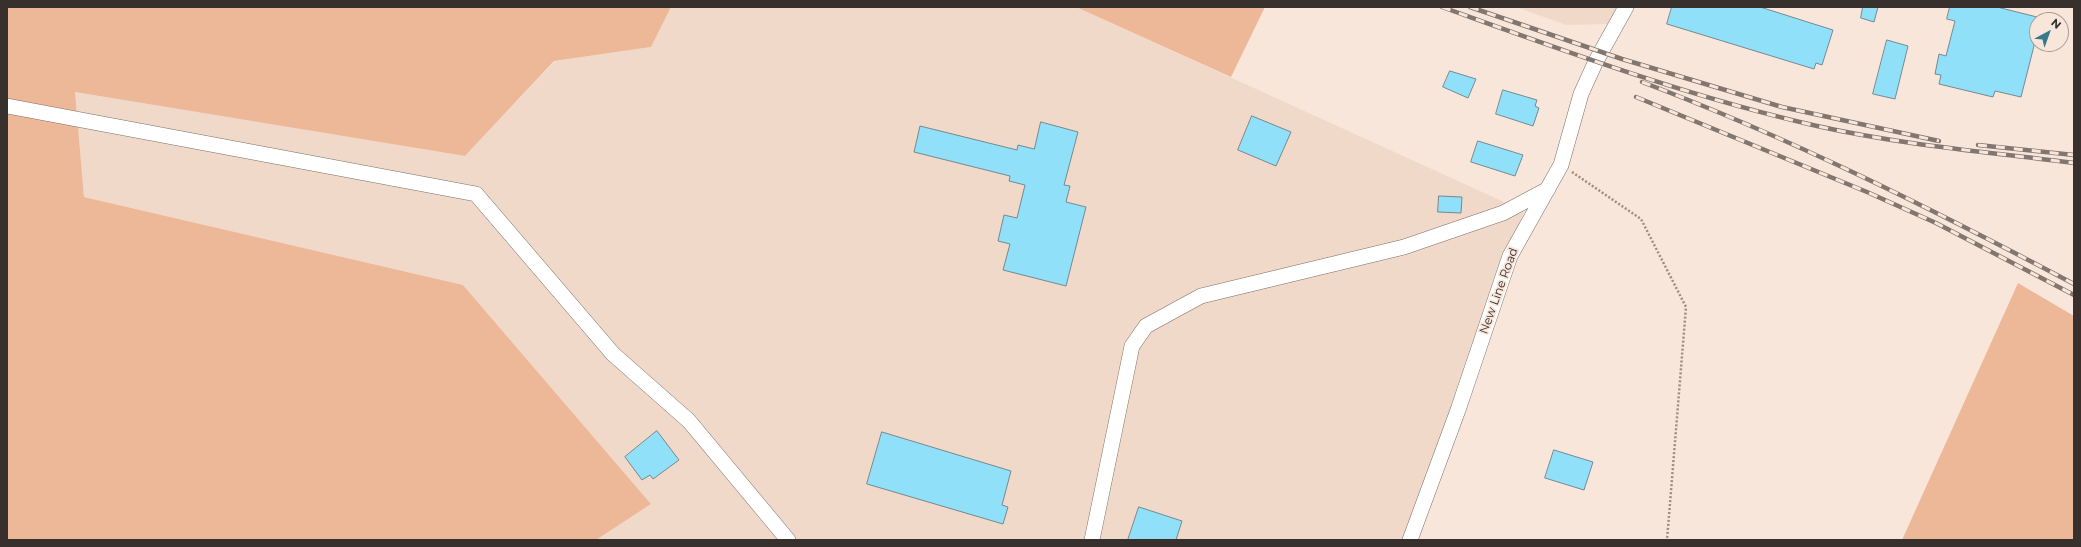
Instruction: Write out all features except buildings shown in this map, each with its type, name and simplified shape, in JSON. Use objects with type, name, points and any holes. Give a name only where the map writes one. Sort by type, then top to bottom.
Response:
[{"type":"street","name":"New Line Road","points":[[1410,540],[1458,410],[1510,256],[1561,164],[1581,94],[1596,61],[1626,7]]},
{"type":"street","points":[[7,106],[476,194],[613,354],[690,421],[788,540]]},
{"type":"street","points":[[1092,540],[1132,346],[1146,326],[1201,296],[1404,247],[1503,213],[1548,188]]},
{"type":"path","points":[[1561,164],[1641,219],[1686,307],[1668,540]]},
{"type":"shaded area","points":[[7,7],[671,7],[651,47],[554,61],[465,156],[75,92],[84,197],[463,285],[651,504],[596,540],[7,540]]},
{"type":"shaded area","points":[[671,7],[1076,7],[1524,211],[1405,540],[596,540],[651,504],[463,285],[84,197],[75,92],[465,156],[555,61],[651,47]]},
{"type":"shaded area","points":[[1076,7],[1265,7],[1231,77]]},
{"type":"shaded area","points":[[1516,7],[1617,7],[1608,24],[1566,25]]},
{"type":"shaded area","points":[[2018,283],[2074,316],[2074,540],[1902,540]]},
{"type":"railway","points":[[1442,7],[1534,40],[1675,87],[1817,126],[1849,133],[1945,148],[2074,163]]},
{"type":"railway","points":[[1470,7],[1622,59],[1782,107],[1939,141]]},
{"type":"railway","points":[[1642,82],[1753,127],[1861,176],[1915,202],[2074,284]]},
{"type":"railway","points":[[1636,97],[1867,192],[1936,223],[2074,295]]},
{"type":"railway","points":[[1978,145],[2074,155]]}]
